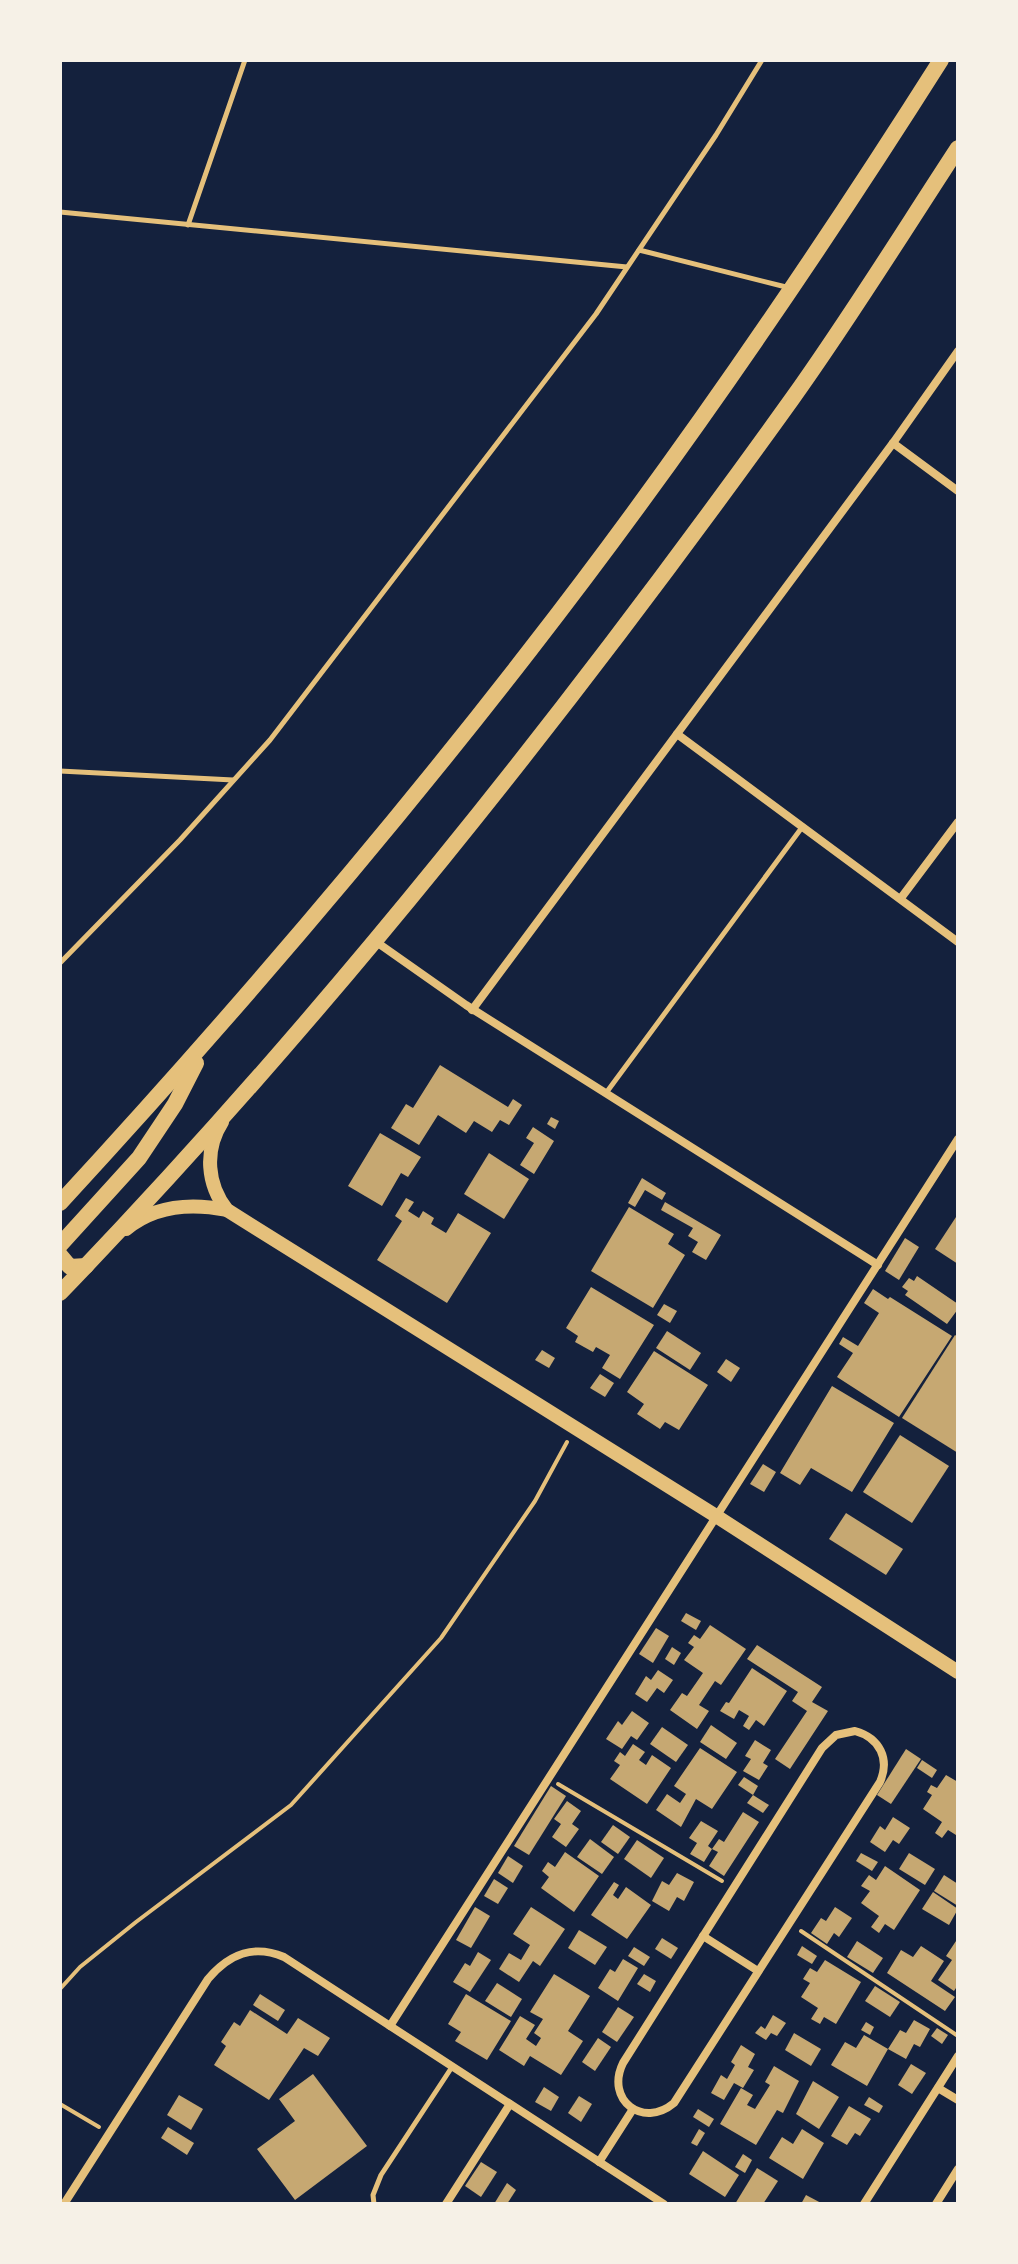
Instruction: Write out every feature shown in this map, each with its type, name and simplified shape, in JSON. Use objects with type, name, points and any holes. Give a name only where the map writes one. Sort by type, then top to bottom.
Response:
[{"type":"main road","points":[[60,1203],[204,1047],[397,817],[532,649],[662,473],[791,289],[941,60]]},
{"type":"main road","points":[[60,1293],[231,1107],[374,941],[580,685],[794,396],[958,148]]},
{"type":"main road","points":[[60,1245],[139,1158],[158,1132],[204,1047]]},
{"type":"main road","points":[[60,1255],[70,1267],[86,1266]]},
{"type":"street","points":[[472,1010],[958,351]]},
{"type":"street","points":[[893,443],[958,491]]},
{"type":"street","points":[[677,734],[958,942]]},
{"type":"street","points":[[901,898],[958,822]]},
{"type":"street","points":[[374,941],[472,1010],[878,1265]]},
{"type":"street","points":[[227,1210],[215,1191],[210,1162],[216,1131],[231,1107]]},
{"type":"street","points":[[390,2026],[958,1139]]},
{"type":"street","points":[[104,1248],[135,1222],[170,1208],[184,1205],[227,1210],[716,1516],[958,1672]]},
{"type":"street","points":[[855,1731],[873,1739],[883,1754],[884,1773],[789,1923],[674,2103],[667,2109],[650,2114],[633,2109],[619,2094],[618,2073],[828,1740],[855,1731]]},
{"type":"street","points":[[703,1936],[758,1971]]},
{"type":"street","points":[[64,2204],[208,1979],[234,1956],[253,1950],[284,1957],[664,2204]]},
{"type":"street","points":[[864,2204],[958,2056]]},
{"type":"street","points":[[938,2088],[958,2100]]},
{"type":"street","points":[[446,2204],[510,2104]]},
{"type":"street","points":[[599,2162],[633,2109]]},
{"type":"street","points":[[936,2204],[958,2169]]},
{"type":"lane","points":[[188,226],[245,60]]},
{"type":"lane","points":[[60,963],[180,840],[270,740],[596,314],[716,135],[762,60]]},
{"type":"lane","points":[[60,212],[628,267]]},
{"type":"lane","points":[[639,250],[791,289]]},
{"type":"lane","points":[[60,771],[234,780]]},
{"type":"lane","points":[[605,1094],[803,826]]},
{"type":"lane","points":[[374,2204],[376,2184],[381,2175],[452,2067]]},
{"type":"path","points":[[60,1989],[80,1967],[136,1922],[291,1805],[441,1638],[535,1501],[575,1428]]},
{"type":"path","points":[[549,1778],[733,1888]]},
{"type":"path","points":[[789,1923],[958,2036]]},
{"type":"path","points":[[60,2104],[109,2133]]},
{"type":"building","points":[[440,1065],[508,1107],[513,1099],[522,1105],[509,1125],[500,1120],[492,1132],[474,1121],[466,1133],[438,1115],[419,1145],[391,1128],[406,1104],[413,1108]]},
{"type":"building","points":[[551,1117],[559,1121],[555,1129],[547,1124]]},
{"type":"building","points":[[533,1127],[554,1141],[534,1174],[520,1165],[534,1143],[526,1138]]},
{"type":"building","points":[[380,1133],[421,1157],[408,1177],[401,1173],[382,1206],[348,1186]]},
{"type":"building","points":[[489,1153],[529,1179],[504,1219],[464,1194]]},
{"type":"building","points":[[642,1178],[666,1193],[662,1200],[645,1190],[635,1207],[628,1203]]},
{"type":"building","points":[[406,1198],[414,1202],[408,1211],[419,1218],[423,1211],[434,1218],[431,1224],[446,1233],[458,1213],[491,1233],[447,1303],[377,1260],[402,1221],[395,1216]]},
{"type":"building","points":[[665,1202],[721,1235],[706,1260],[692,1252],[698,1242],[688,1236],[693,1228],[661,1210]]},
{"type":"building","points":[[629,1207],[674,1234],[668,1244],[685,1255],[653,1308],[591,1271]]},
{"type":"building","points":[[958,1214],[958,1264],[935,1249]]},
{"type":"building","points":[[905,1238],[919,1247],[899,1280],[885,1271]]},
{"type":"building","points":[[917,1276],[958,1304],[958,1309],[947,1324],[905,1295],[908,1291],[902,1287],[909,1278],[914,1281]]},
{"type":"building","points":[[591,1287],[654,1325],[620,1379],[602,1368],[610,1355],[596,1347],[593,1352],[575,1342],[578,1336],[566,1328]]},
{"type":"building","points":[[873,1289],[952,1336],[899,1417],[837,1377],[853,1353],[839,1344],[843,1337],[858,1346],[879,1313],[864,1303]]},
{"type":"building","points":[[664,1304],[677,1311],[670,1323],[657,1315]]},
{"type":"building","points":[[667,1331],[701,1353],[690,1370],[656,1348]]},
{"type":"building","points":[[955,1335],[958,1337],[958,1453],[902,1418]]},
{"type":"building","points":[[542,1350],[555,1358],[549,1368],[535,1360]]},
{"type":"building","points":[[654,1351],[708,1385],[679,1430],[665,1422],[660,1429],[637,1414],[644,1404],[627,1392]]},
{"type":"building","points":[[726,1359],[740,1368],[731,1382],[717,1372]]},
{"type":"building","points":[[600,1374],[614,1383],[605,1397],[590,1388]]},
{"type":"building","points":[[832,1386],[894,1423],[852,1492],[811,1468],[800,1485],[780,1473]]},
{"type":"building","points":[[900,1435],[949,1466],[912,1523],[863,1492]]},
{"type":"building","points":[[763,1464],[776,1472],[764,1492],[750,1484]]},
{"type":"building","points":[[846,1513],[903,1549],[886,1575],[829,1539]]},
{"type":"building","points":[[686,1613],[701,1621],[696,1630],[681,1621]]},
{"type":"building","points":[[710,1625],[746,1649],[721,1685],[715,1681],[699,1705],[709,1711],[697,1729],[670,1710],[682,1693],[687,1696],[703,1673],[684,1660],[694,1647],[688,1643],[694,1635],[700,1639]]},
{"type":"building","points":[[656,1628],[669,1636],[653,1663],[639,1654]]},
{"type":"building","points":[[757,1645],[822,1687],[812,1702],[828,1711],[790,1769],[775,1759],[807,1711],[792,1701],[798,1692],[747,1659]]},
{"type":"building","points":[[672,1647],[681,1653],[674,1665],[665,1659]]},
{"type":"building","points":[[752,1668],[787,1691],[764,1726],[756,1720],[749,1730],[743,1726],[749,1716],[739,1710],[734,1719],[720,1711],[726,1702],[729,1703]]},
{"type":"building","points":[[658,1670],[673,1680],[664,1693],[657,1688],[647,1702],[635,1694],[646,1676],[651,1680]]},
{"type":"building","points":[[632,1711],[649,1723],[637,1740],[631,1736],[622,1749],[606,1739],[618,1721],[622,1725]]},
{"type":"building","points":[[711,1725],[737,1743],[726,1759],[700,1742]]},
{"type":"building","points":[[662,1727],[688,1745],[676,1762],[650,1744]]},
{"type":"building","points":[[755,1740],[771,1750],[763,1763],[768,1766],[759,1780],[743,1771],[751,1759],[745,1756]]},
{"type":"building","points":[[633,1744],[645,1752],[639,1760],[646,1765],[652,1755],[671,1768],[647,1804],[610,1779],[620,1765],[614,1761],[620,1752],[625,1756]]},
{"type":"building","points":[[700,1748],[737,1772],[712,1809],[696,1799],[681,1827],[656,1810],[667,1794],[680,1803],[686,1794],[674,1786]]},
{"type":"building","points":[[906,1749],[921,1759],[891,1804],[877,1795]]},
{"type":"building","points":[[922,1760],[937,1770],[932,1778],[917,1768]]},
{"type":"building","points":[[946,1775],[958,1782],[958,1833],[956,1835],[948,1830],[942,1838],[935,1833],[942,1822],[923,1809],[932,1795],[927,1792],[931,1785],[937,1788]]},
{"type":"building","points":[[744,1777],[758,1786],[753,1795],[738,1785]]},
{"type":"building","points":[[551,1786],[566,1796],[529,1855],[514,1846]]},
{"type":"building","points":[[753,1795],[769,1805],[763,1813],[747,1803]]},
{"type":"building","points":[[567,1801],[581,1811],[572,1824],[579,1829],[566,1847],[552,1837],[561,1824],[554,1819]]},
{"type":"building","points":[[743,1812],[759,1822],[724,1876],[709,1866],[718,1852],[712,1849],[719,1839],[724,1842]]},
{"type":"building","points":[[893,1817],[910,1828],[899,1844],[893,1840],[885,1852],[870,1842],[880,1826],[885,1830]]},
{"type":"building","points":[[701,1821],[718,1831],[708,1846],[712,1849],[704,1862],[690,1854],[697,1843],[689,1838]]},
{"type":"building","points":[[613,1825],[630,1837],[618,1854],[601,1842]]},
{"type":"building","points":[[590,1839],[614,1857],[602,1874],[577,1857]]},
{"type":"building","points":[[637,1840],[664,1858],[651,1878],[624,1859]]},
{"type":"building","points":[[565,1852],[599,1876],[574,1912],[541,1888],[549,1877],[542,1871],[548,1862],[555,1867]]},
{"type":"building","points":[[861,1853],[878,1862],[872,1871],[856,1861]]},
{"type":"building","points":[[909,1853],[935,1869],[925,1885],[899,1869]]},
{"type":"building","points":[[508,1856],[523,1866],[513,1883],[498,1873]]},
{"type":"building","points":[[885,1866],[920,1890],[894,1930],[885,1924],[879,1933],[871,1927],[879,1916],[861,1903],[870,1891],[861,1886],[869,1875],[876,1880]]},
{"type":"building","points":[[677,1873],[694,1882],[684,1901],[677,1897],[669,1911],[652,1901],[662,1881],[669,1885]]},
{"type":"building","points":[[944,1875],[958,1884],[958,1906],[934,1891]]},
{"type":"building","points":[[494,1879],[508,1888],[498,1904],[484,1896]]},
{"type":"building","points":[[614,1882],[619,1885],[613,1895],[618,1899],[626,1887],[651,1905],[627,1939],[591,1915]]},
{"type":"building","points":[[933,1892],[958,1909],[949,1925],[922,1909]]},
{"type":"building","points":[[475,1907],[490,1916],[471,1948],[456,1940]]},
{"type":"building","points":[[531,1907],[565,1929],[540,1966],[533,1961],[519,1982],[499,1969],[509,1953],[521,1960],[530,1945],[513,1934]]},
{"type":"building","points":[[835,1907],[852,1918],[839,1937],[834,1933],[827,1944],[811,1933],[821,1918],[826,1921]]},
{"type":"building","points":[[579,1930],[607,1947],[595,1965],[568,1948]]},
{"type":"building","points":[[662,1938],[678,1948],[671,1959],[655,1949]]},
{"type":"building","points":[[958,1938],[958,1985],[954,1991],[938,1980],[952,1960],[946,1956]]},
{"type":"building","points":[[857,1941],[883,1958],[873,1973],[847,1957]]},
{"type":"building","points":[[802,1946],[817,1956],[812,1964],[797,1955]]},
{"type":"building","points":[[921,1946],[944,1961],[931,1981],[955,1997],[945,2011],[887,1973],[901,1950],[913,1957]]},
{"type":"building","points":[[634,1947],[650,1957],[644,1966],[628,1956]]},
{"type":"building","points":[[478,1952],[491,1960],[470,1992],[453,1982],[465,1963],[470,1966]]},
{"type":"building","points":[[623,1959],[638,1968],[618,2001],[598,1988],[610,1969],[615,1972]]},
{"type":"building","points":[[825,1960],[861,1982],[836,2024],[824,2017],[820,2024],[811,2019],[818,2008],[801,1997],[810,1983],[803,1979],[810,1968],[817,1972]]},
{"type":"building","points":[[554,1974],[590,1996],[568,2031],[583,2041],[561,2075],[530,2056],[524,2066],[499,2050],[520,2016],[535,2025],[526,2039],[536,2046],[541,2038],[534,2033],[543,2019],[530,2012]]},
{"type":"building","points":[[644,1974],[656,1981],[650,1992],[637,1984]]},
{"type":"building","points":[[497,1983],[522,1999],[511,2017],[485,2001]]},
{"type":"building","points":[[875,1986],[900,2002],[890,2017],[865,2001]]},
{"type":"building","points":[[260,1994],[285,2010],[278,2021],[253,2005]]},
{"type":"building","points":[[466,1994],[511,2021],[487,2060],[455,2041],[461,2032],[448,2024]]},
{"type":"building","points":[[618,2007],[634,2017],[617,2042],[602,2032]]},
{"type":"building","points":[[250,2010],[287,2034],[298,2018],[330,2038],[318,2056],[304,2048],[269,2100],[214,2065],[226,2046],[221,2042],[234,2022],[240,2026]]},
{"type":"building","points":[[773,2015],[786,2023],[777,2036],[771,2033],[766,2040],[755,2033],[761,2026],[765,2029]]},
{"type":"building","points":[[914,2020],[930,2029],[920,2047],[914,2044],[906,2059],[888,2049],[900,2030],[906,2033]]},
{"type":"building","points":[[866,2022],[874,2027],[870,2035],[861,2030]]},
{"type":"building","points":[[937,2028],[948,2035],[942,2044],[931,2036]]},
{"type":"building","points":[[794,2033],[821,2049],[811,2066],[785,2050]]},
{"type":"building","points":[[864,2035],[888,2049],[867,2086],[831,2065],[845,2042],[856,2048]]},
{"type":"building","points":[[598,2038],[611,2047],[595,2071],[582,2062]]},
{"type":"building","points":[[741,2045],[755,2054],[748,2067],[754,2070],[743,2088],[734,2083],[724,2100],[711,2093],[721,2075],[727,2079],[735,2065],[731,2062]]},
{"type":"building","points":[[911,2064],[926,2073],[912,2094],[898,2085]]},
{"type":"building","points":[[774,2066],[799,2081],[783,2113],[777,2110],[756,2145],[720,2124],[741,2088],[753,2095],[747,2105],[755,2109],[770,2085],[765,2082]]},
{"type":"building","points":[[313,2074],[367,2146],[295,2200],[257,2149],[295,2121],[279,2099]]},
{"type":"building","points":[[813,2081],[839,2097],[819,2129],[796,2114]]},
{"type":"building","points":[[544,2087],[559,2097],[551,2111],[535,2102]]},
{"type":"building","points":[[179,2095],[203,2109],[191,2130],[167,2115]]},
{"type":"building","points":[[579,2096],[592,2104],[581,2122],[568,2113]]},
{"type":"building","points":[[869,2097],[883,2106],[879,2113],[864,2105]]},
{"type":"building","points":[[849,2106],[871,2119],[860,2136],[855,2133],[847,2145],[831,2136]]},
{"type":"building","points":[[698,2109],[714,2119],[709,2127],[693,2117]]},
{"type":"building","points":[[168,2127],[194,2143],[187,2155],[161,2138]]},
{"type":"building","points":[[699,2129],[705,2133],[697,2146],[691,2143]]},
{"type":"building","points":[[802,2129],[824,2143],[803,2179],[769,2158],[782,2137],[793,2144]]},
{"type":"building","points":[[703,2151],[739,2175],[725,2197],[689,2174]]},
{"type":"building","points":[[743,2154],[752,2160],[745,2173],[735,2167]]},
{"type":"building","points":[[481,2162],[497,2172],[481,2197],[465,2186]]},
{"type":"building","points":[[757,2168],[778,2181],[763,2204],[735,2204]]},
{"type":"building","points":[[507,2183],[516,2190],[507,2204],[494,2204]]},
{"type":"building","points":[[806,2195],[823,2204],[801,2204]]}]
